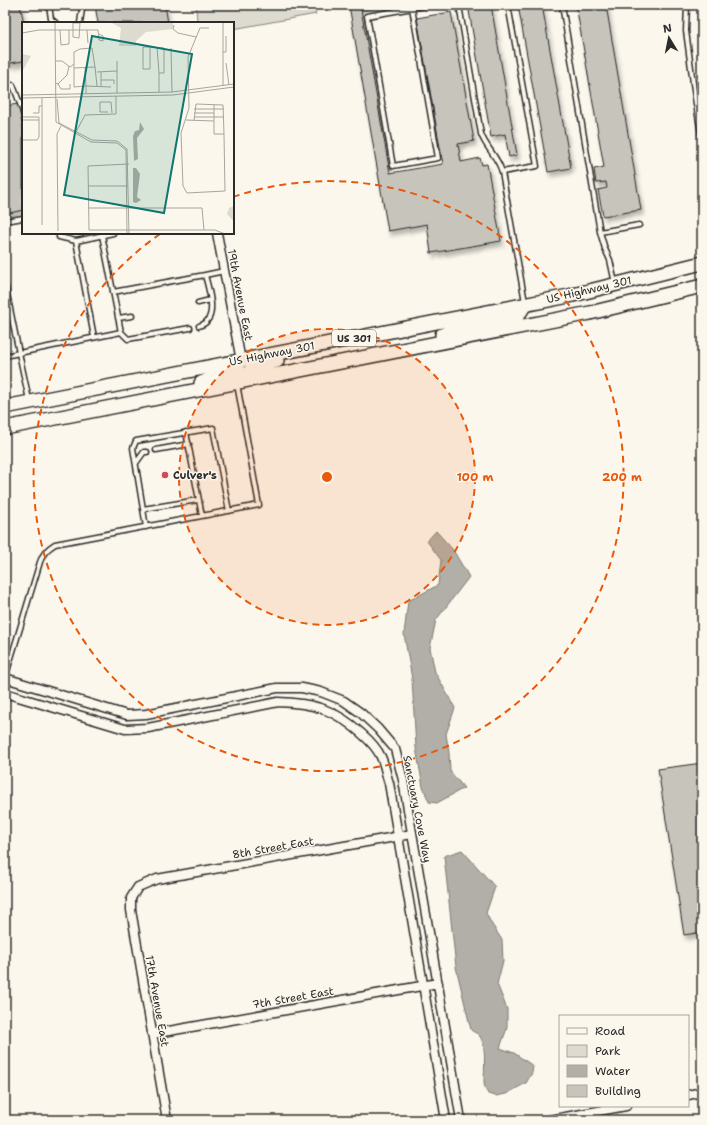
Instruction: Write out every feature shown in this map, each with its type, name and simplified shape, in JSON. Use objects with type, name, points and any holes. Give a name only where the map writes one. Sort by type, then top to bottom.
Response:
[{"type":"main road","name":"US Highway 301","points":[[5,407],[525,304],[616,285],[702,263]]},
{"type":"main road","name":"US 301","points":[[5,428],[590,313],[702,286]]},
{"type":"main road","points":[[406,348],[462,327],[519,314],[525,304]]},
{"type":"main road","points":[[237,382],[249,371],[264,364],[327,351],[339,341]]},
{"type":"main road","points":[[166,396],[233,370],[241,361]]},
{"type":"street","name":"19th Avenue East","points":[[217,234],[241,361]]},
{"type":"street","name":"Sanctuary Cove Way","points":[[5,678],[126,715],[146,714],[277,688],[302,688],[320,692],[344,701],[361,713],[378,729],[395,749],[403,780],[461,1120]]},
{"type":"street","name":"Sanctuary Cove Way","points":[[5,693],[125,730],[148,728],[278,702],[300,703],[316,706],[336,714],[352,724],[368,739],[381,756],[388,783],[446,1120]]},
{"type":"street","name":"8th Street East","points":[[138,887],[157,879],[412,834]]},
{"type":"street","name":"17th Avenue East","points":[[138,887],[131,898],[131,910],[167,1120]]},
{"type":"street","name":"7th Street East","points":[[152,1034],[438,983]]},
{"type":"street","points":[[689,1095],[702,1092]]},
{"type":"street","points":[[549,1120],[620,1107]]},
{"type":"lane","points":[[48,5],[51,19],[55,22]]},
{"type":"lane","points":[[80,5],[82,9],[80,22]]},
{"type":"lane","points":[[412,8],[438,158],[393,166],[366,16],[412,8],[430,5]]},
{"type":"lane","points":[[459,5],[481,134],[486,145],[498,160],[502,172],[525,304]]},
{"type":"lane","points":[[502,172],[537,166],[508,5]]},
{"type":"lane","points":[[562,5],[600,232],[610,260],[616,285]]},
{"type":"lane","points":[[688,5],[686,30],[702,140]]},
{"type":"lane","points":[[5,87],[13,85],[22,109]]},
{"type":"lane","points":[[5,221],[22,218]]},
{"type":"lane","points":[[600,232],[639,225]]},
{"type":"lane","points":[[59,234],[59,237],[76,240],[107,234]]},
{"type":"lane","points":[[102,235],[121,332],[128,339],[190,328]]},
{"type":"lane","points":[[76,240],[94,337]]},
{"type":"lane","points":[[113,292],[224,271]]},
{"type":"lane","points":[[199,326],[206,322],[210,316],[210,300],[205,275]]},
{"type":"lane","points":[[5,284],[29,402]]},
{"type":"lane","points":[[198,303],[210,300]]},
{"type":"lane","points":[[118,318],[132,316]]},
{"type":"lane","points":[[5,356],[121,332]]},
{"type":"lane","points":[[5,678],[43,553],[48,548],[55,544],[260,504],[237,382]]},
{"type":"lane","points":[[146,526],[133,448],[136,441],[213,428],[229,510]]},
{"type":"lane","points":[[186,432],[202,516]]},
{"type":"lane","points":[[156,450],[189,444]]},
{"type":"lane","points":[[136,463],[144,452],[147,452]]},
{"type":"lane","points":[[143,509],[198,500]]},
{"type":"green space","points":[[196,5],[314,5],[316,14],[234,29],[234,22],[197,22]]},
{"type":"water","points":[[436,531],[453,550],[469,577],[436,620],[430,648],[435,672],[455,708],[446,734],[450,771],[464,788],[437,803],[429,802],[423,787],[416,748],[412,679],[404,634],[408,601],[438,585],[441,560],[427,541]]},
{"type":"water","points":[[462,850],[495,887],[486,913],[502,940],[503,961],[497,984],[507,1009],[507,1028],[500,1048],[514,1053],[533,1066],[532,1073],[526,1083],[506,1094],[496,1096],[488,1094],[485,1086],[482,1039],[471,1030],[456,967],[444,856]]},
{"type":"building","points":[[20,5],[24,22],[22,22],[22,61],[5,64],[5,7]]},
{"type":"building","points":[[95,5],[165,5],[168,22],[98,22]]},
{"type":"building","points":[[349,5],[382,5],[361,9],[390,173],[443,164],[417,18],[451,12],[474,141],[458,144],[461,162],[480,158],[482,165],[487,164],[501,241],[431,253],[427,224],[388,231]]},
{"type":"building","points":[[468,5],[491,5],[517,155],[509,157],[505,134],[491,137]]},
{"type":"building","points":[[518,5],[542,5],[571,168],[548,172]]},
{"type":"building","points":[[576,5],[606,5],[641,210],[603,216],[598,190],[607,188],[606,182],[596,183],[594,169],[604,167]]},
{"type":"building","points":[[18,104],[22,124],[22,210],[5,214],[5,106]]},
{"type":"building","points":[[702,763],[702,932],[684,935],[658,769]]},
{"type":"place","name":"Culver's","points":[[165,475]]}]
